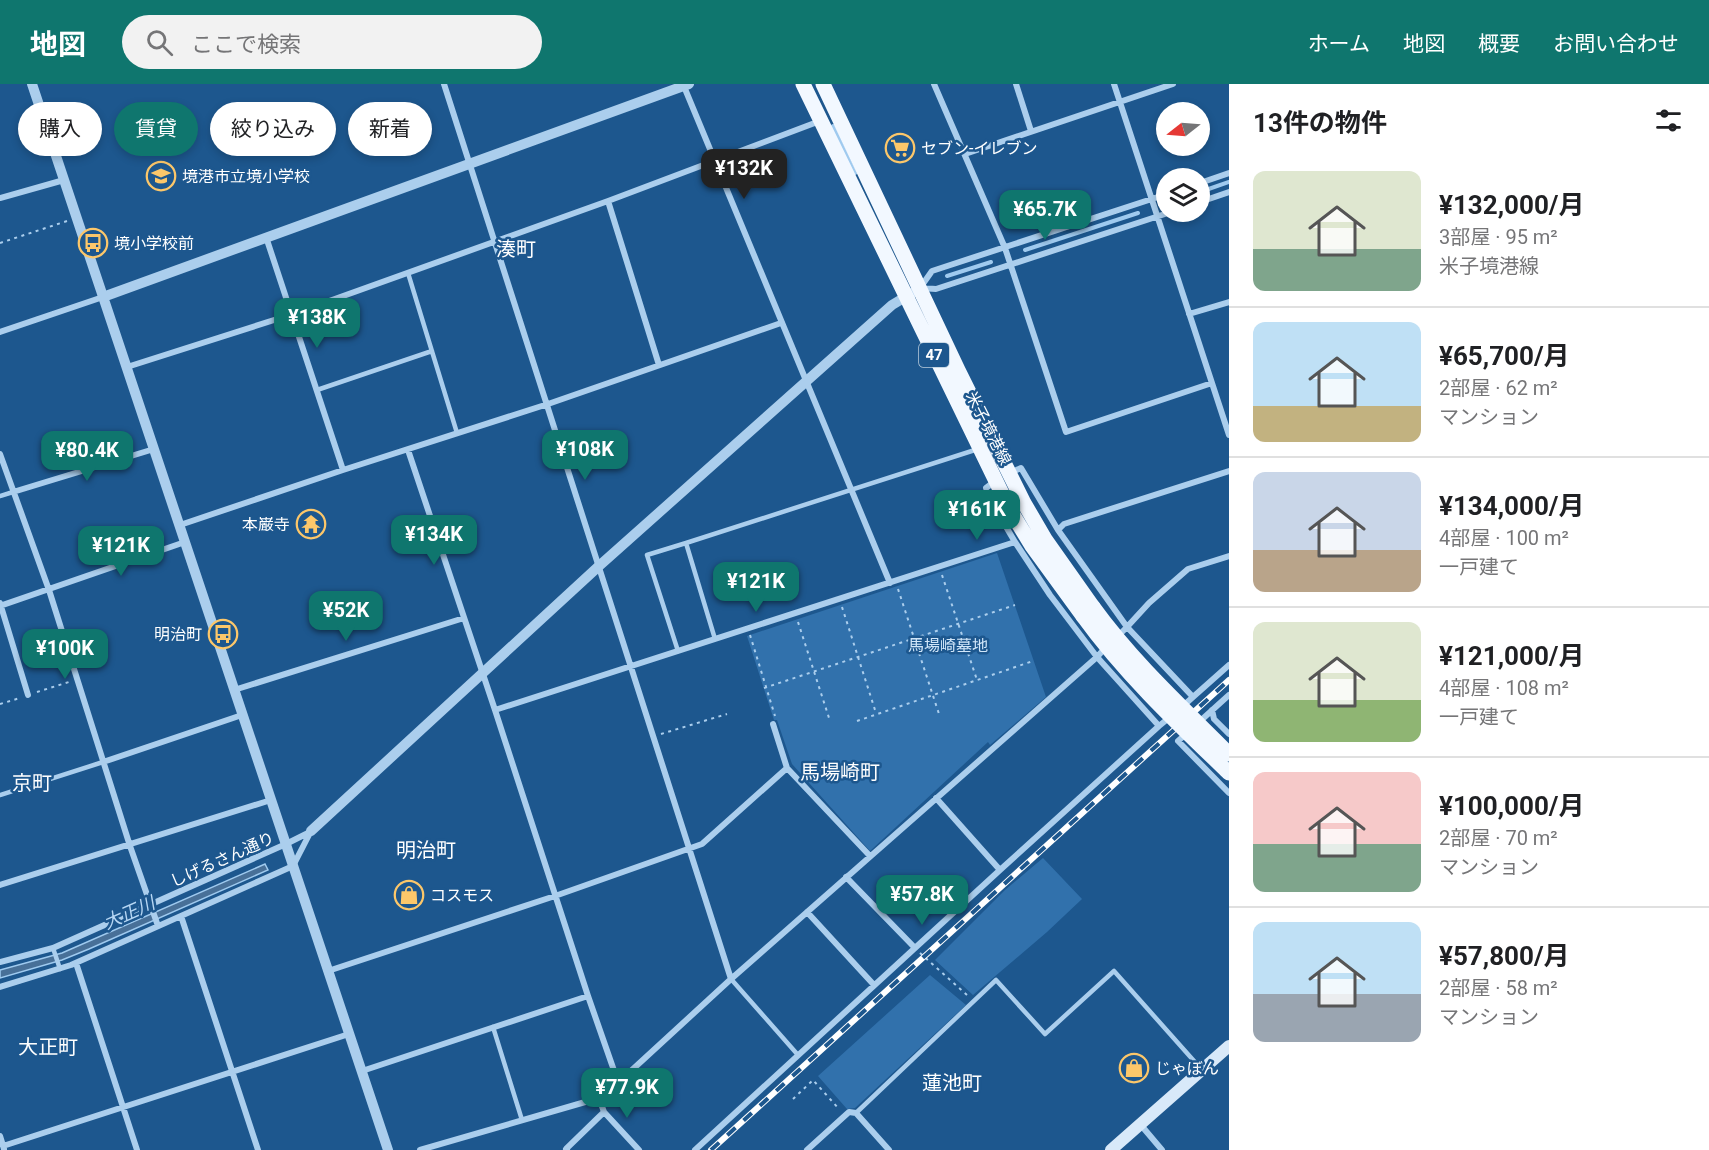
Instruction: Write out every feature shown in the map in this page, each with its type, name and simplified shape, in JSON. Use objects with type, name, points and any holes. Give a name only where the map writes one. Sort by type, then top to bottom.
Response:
[{"type":"main road","name":"米子境港線","points":[[803,84],[979,448],[1003,477],[1044,539],[1088,612],[1095,633],[1144,689],[1229,773]]},
{"type":"main road","name":"米子境港線","points":[[823,84],[920,288],[1003,477]]},
{"type":"main road","name":"米子境港線","points":[[1088,612],[1106,624],[1154,679],[1229,754]]},
{"type":"main road","points":[[1111,1150],[1229,1046]]},
{"type":"street","points":[[32,84],[388,1150]]},
{"type":"street","points":[[444,84],[731,979]]},
{"type":"street","points":[[934,84],[1005,248],[1066,432],[1212,383]]},
{"type":"street","points":[[1016,84],[1031,131]]},
{"type":"street","points":[[1114,84],[1156,208]]},
{"type":"street","points":[[965,154],[1173,84]]},
{"type":"street","points":[[0,332],[103,297],[685,85],[850,489],[892,582]]},
{"type":"street","points":[[127,367],[293,314],[608,201],[821,121]]},
{"type":"street","points":[[1210,180],[1229,173]]},
{"type":"street","points":[[0,198],[64,180]]},
{"type":"street","points":[[1210,199],[1229,192]]},
{"type":"street","points":[[0,987],[76,963],[293,866],[311,831],[599,566],[892,306],[920,288],[932,271],[1156,198]]},
{"type":"street","points":[[608,201],[659,365]]},
{"type":"street","points":[[920,288],[936,289],[1156,217]]},
{"type":"street","points":[[1161,222],[1229,435]]},
{"type":"street","points":[[266,237],[343,470]]},
{"type":"street","points":[[1189,314],[1229,302]]},
{"type":"street","points":[[180,525],[548,404],[781,323]]},
{"type":"street","points":[[13,492],[154,449]]},
{"type":"street","points":[[408,450],[618,1082]]},
{"type":"street","points":[[0,454],[49,590],[130,846],[158,926]]},
{"type":"street","points":[[1159,726],[1097,657],[1050,595],[1015,542],[992,503],[986,488],[1021,468],[1058,530],[1127,627],[1193,698]]},
{"type":"street","points":[[1058,530],[1064,524],[1229,471]]},
{"type":"street","points":[[28,695],[0,605],[185,542]]},
{"type":"street","points":[[495,710],[1015,542]]},
{"type":"street","points":[[420,1150],[599,1098],[1097,657],[1149,603],[1188,569],[1229,556]]},
{"type":"street","points":[[234,690],[465,618]]},
{"type":"street","points":[[694,1150],[1000,870],[1229,665]]},
{"type":"street","points":[[1229,696],[1178,741],[1229,793]]},
{"type":"street","points":[[1212,710],[1214,719],[1229,734]]},
{"type":"street","points":[[103,762],[242,715]]},
{"type":"street","points":[[773,724],[787,768],[870,856]]},
{"type":"street","points":[[328,971],[555,896],[702,844],[787,768]]},
{"type":"street","points":[[936,798],[1000,870]]},
{"type":"street","points":[[0,885],[271,800]]},
{"type":"street","name":"しげるさん通り","points":[[0,962],[53,948],[150,906],[311,831]]},
{"type":"street","points":[[846,877],[915,948]]},
{"type":"street","points":[[807,912],[874,985]]},
{"type":"street","points":[[181,916],[258,1150]]},
{"type":"street","points":[[76,963],[137,1150]]},
{"type":"street","points":[[362,1071],[588,996]]},
{"type":"street","points":[[0,1136],[4,1148],[349,1034]]},
{"type":"street","points":[[599,1098],[604,1112],[639,1150]]},
{"type":"street","points":[[567,1150],[604,1112]]},
{"type":"street","points":[[807,1150],[849,1112],[856,1113],[889,1150]]},
{"type":"street","points":[[1140,1124],[1162,1150]]},
{"type":"lane","points":[[408,273],[457,433]]},
{"type":"lane","points":[[317,390],[432,351]]},
{"type":"lane","points":[[678,651],[647,555],[979,448]]},
{"type":"lane","points":[[0,496],[13,492]]},
{"type":"lane","points":[[686,543],[715,639]]},
{"type":"lane","points":[[0,795],[103,762]]},
{"type":"lane","points":[[53,948],[60,969]]},
{"type":"lane","points":[[856,1113],[996,980],[1045,1034],[1114,971],[1202,1070]]},
{"type":"lane","points":[[731,979],[798,1055]]},
{"type":"lane","points":[[493,1027],[522,1120]]},
{"type":"path","points":[[0,243],[67,221]]},
{"type":"path","points":[[939,566],[977,680]]},
{"type":"path","points":[[892,582],[914,638],[940,717]]},
{"type":"path","points":[[840,599],[876,714]]},
{"type":"path","points":[[765,687],[1015,605]]},
{"type":"path","points":[[795,613],[830,721]]},
{"type":"path","points":[[748,628],[776,720],[773,724]]},
{"type":"path","points":[[857,721],[1033,661]]},
{"type":"path","points":[[0,704],[77,680]]},
{"type":"path","points":[[654,737],[727,714]]},
{"type":"path","points":[[915,948],[936,969],[974,1000]]},
{"type":"path","points":[[793,1099],[813,1080],[845,1116]]},
{"type":"green space","name":"馬場崎墓地","points":[[997,553],[1046,697],[990,745],[988,742],[870,851],[792,764],[777,720],[774,720],[747,636]]},
{"type":"green space","points":[[1043,858],[1082,899],[973,995],[935,960],[1005,890]]},
{"type":"green space","points":[[930,975],[966,1005],[855,1108],[847,1109],[818,1076]]},
{"type":"shaded area","points":[[265,864],[268,870],[89,949],[62,960],[0,978],[0,970],[62,953]]},
{"type":"waterway","points":[[833,126],[855,173]]},
{"type":"waterway","points":[[1210,189],[1229,182]]},
{"type":"waterway","points":[[1025,250],[1138,213]]},
{"type":"waterway","points":[[947,276],[991,262]]},
{"type":"railway","points":[[711,1150],[1229,680]]},
{"type":"place","name":"セブン-イレブン","points":[[900,148]]},
{"type":"place","name":"境港市立境小学校","points":[[161,176]]},
{"type":"place","name":"境小学校前","points":[[93,243]]},
{"type":"place","name":"本巌寺","points":[[311,524]]},
{"type":"place","name":"明治町","points":[[223,634]]},
{"type":"place","name":"コスモス","points":[[409,895]]},
{"type":"place","name":"じゃぼん","points":[[1134,1068]]},
{"type":"district","name":"湊町","points":[[516,249]]},
{"type":"district","name":"馬場崎町","points":[[840,772]]},
{"type":"district","name":"京町","points":[[32,783]]},
{"type":"district","name":"明治町","points":[[426,850]]},
{"type":"district","name":"大正町","points":[[48,1047]]},
{"type":"district","name":"蓮池町","points":[[952,1083]]},
{"type":"water label","name":"大正川","points":[[129,913]]}]
